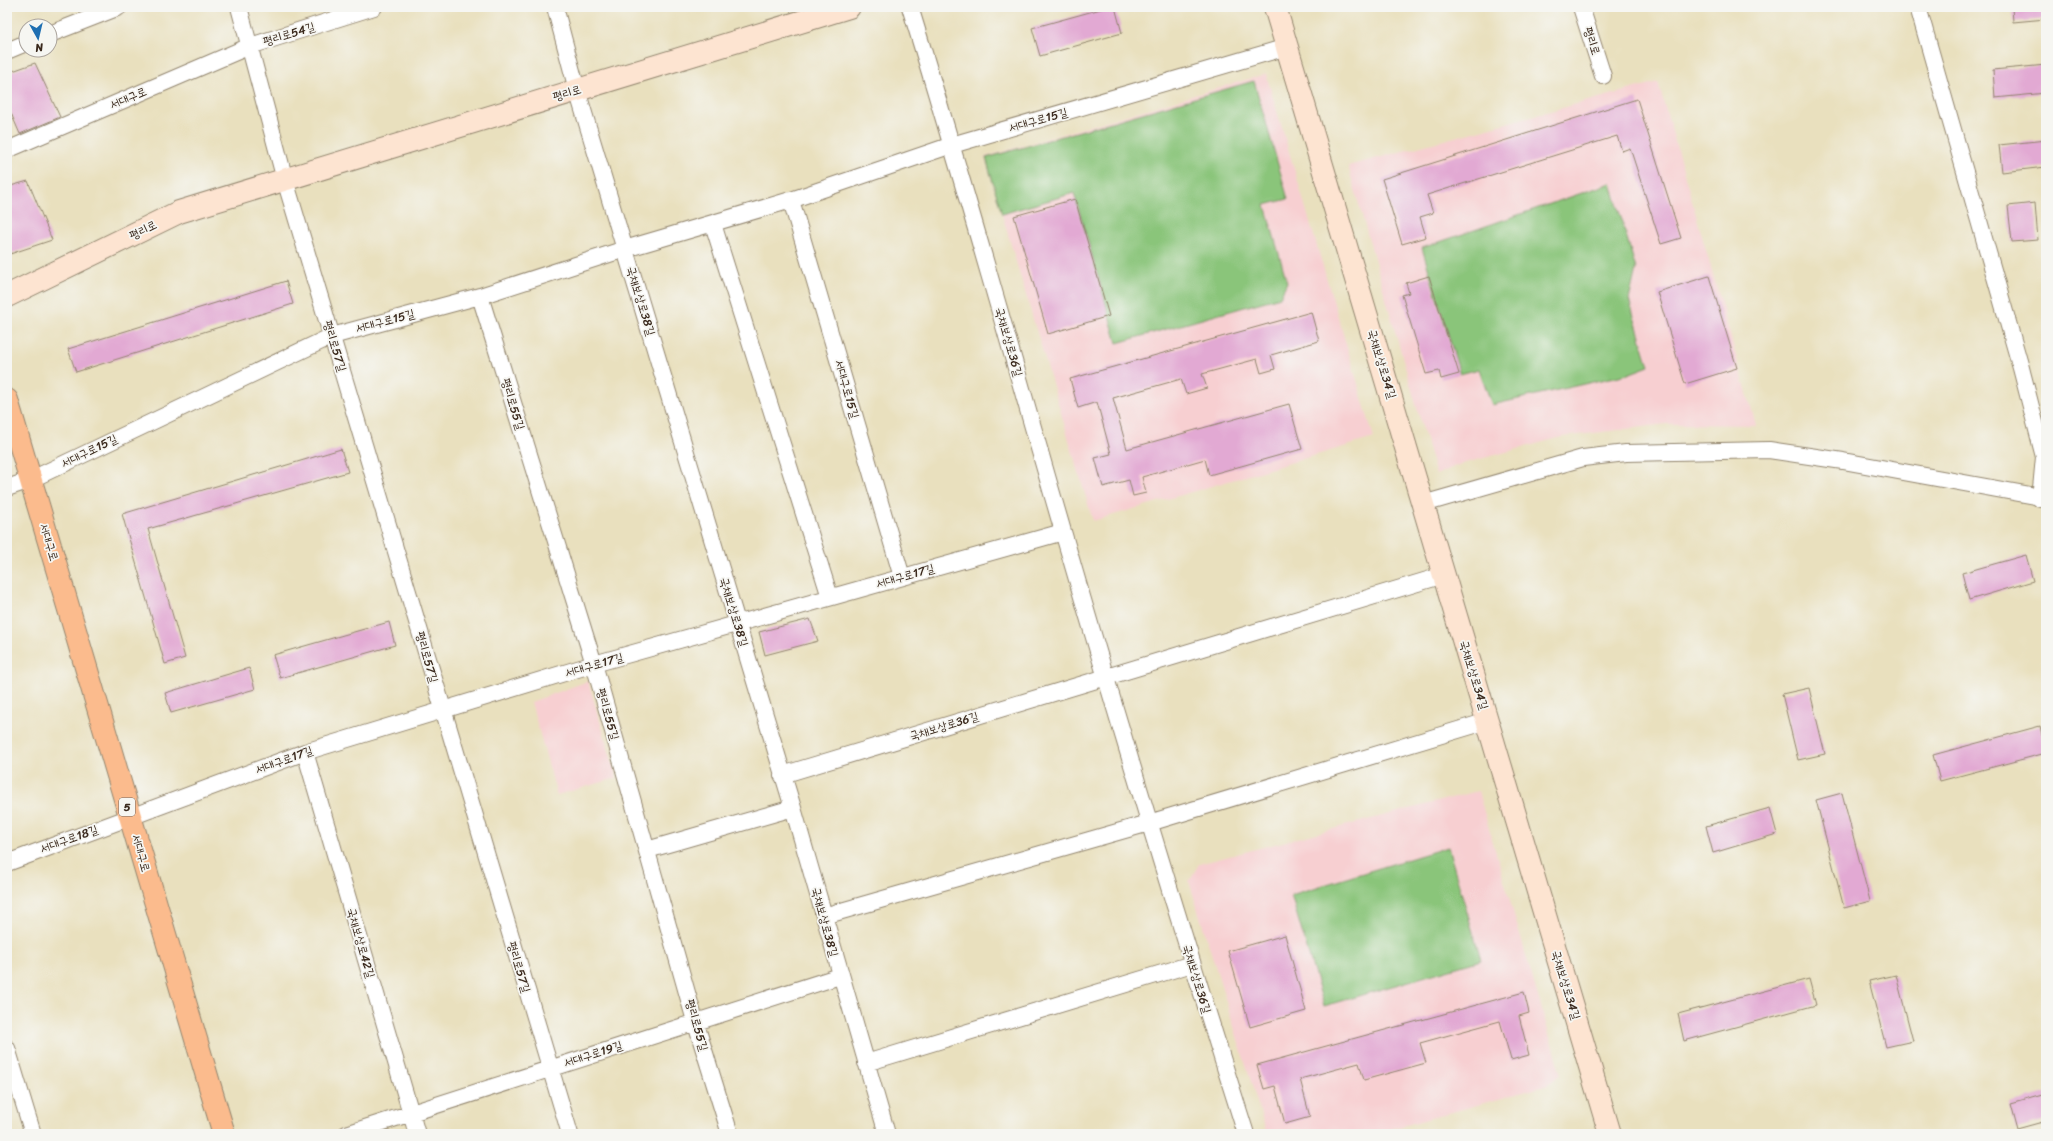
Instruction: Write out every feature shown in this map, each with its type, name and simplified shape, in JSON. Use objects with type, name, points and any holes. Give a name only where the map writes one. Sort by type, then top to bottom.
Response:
[{"type":"main road","name":"평리로","points":[[7,296],[179,212],[849,7]]},
{"type":"main road","name":"국채보상로34길","points":[[1276,7],[1610,1134]]},
{"type":"main road","name":"서대구로","points":[[7,400],[224,1134]]},
{"type":"street","points":[[58,31],[119,7]]},
{"type":"street","points":[[239,7],[285,180]]},
{"type":"street","name":"평리로54길","points":[[250,46],[374,7]]},
{"type":"street","points":[[555,7],[577,90]]},
{"type":"street","name":"국채보상로36길","points":[[910,7],[952,145],[1063,532],[1149,823],[1246,1134]]},
{"type":"street","name":"평리로","points":[[1581,7],[1603,76]]},
{"type":"street","points":[[1423,504],[1583,458],[1626,452],[1769,450],[1843,460],[2043,498],[2044,457],[2021,368],[1918,7]]},
{"type":"street","points":[[7,50],[18,46]]},
{"type":"street","name":"서대구로","points":[[7,150],[250,46]]},
{"type":"street","name":"서대구로15길","points":[[30,480],[332,336],[480,296],[625,249],[791,200],[952,145],[1287,47]]},
{"type":"street","name":"국채보상로38길","points":[[577,90],[793,808],[840,976],[887,1134]]},
{"type":"street","name":"평리로57길","points":[[285,180],[442,710],[570,1134]]},
{"type":"street","name":"서대구로15길","points":[[791,200],[902,577]]},
{"type":"street","points":[[713,224],[830,597]]},
{"type":"street","name":"평리로55길","points":[[480,296],[594,664],[695,1021],[730,1134]]},
{"type":"street","points":[[7,488],[30,480]]},
{"type":"street","name":"서대구로17길","points":[[130,816],[305,752],[442,710],[594,664],[1063,532]]},
{"type":"street","points":[[1106,678],[1444,575]]},
{"type":"street","name":"국채보상로36길","points":[[782,775],[1106,678]]},
{"type":"street","name":"국채보상로34길","points":[[1149,823],[1488,721]]},
{"type":"street","name":"국채보상로42길","points":[[305,752],[417,1134]]},
{"type":"street","points":[[646,850],[793,808]]},
{"type":"street","name":"서대구로18길","points":[[7,862],[130,816]]},
{"type":"street","points":[[824,916],[1149,823]]},
{"type":"street","points":[[866,1063],[1192,964]]},
{"type":"street","name":"서대구로19길","points":[[346,1134],[695,1021],[840,976]]},
{"type":"street","points":[[7,1048],[33,1134]]},
{"type":"shaded area","points":[[1266,74],[1374,438],[1093,521],[985,157]]},
{"type":"shaded area","points":[[1658,82],[1756,425],[1667,424],[1562,437],[1458,465],[1436,475],[1348,166]]},
{"type":"shaded area","points":[[588,681],[617,778],[557,795],[531,702]]},
{"type":"shaded area","points":[[1478,791],[1561,1075],[1545,1086],[1374,1134],[1267,1134],[1189,881],[1199,864]]},
{"type":"green space","points":[[1254,81],[1288,199],[1265,205],[1287,282],[1280,297],[1117,343],[1074,193],[1002,214],[986,158]]},
{"type":"green space","points":[[1611,183],[1636,269],[1629,300],[1649,366],[1628,374],[1492,405],[1479,369],[1460,374],[1422,248]]},
{"type":"green space","points":[[1448,847],[1481,960],[1324,1006],[1291,895]]},
{"type":"building","points":[[1108,7],[1115,7],[1122,33],[1040,56],[1032,28]]},
{"type":"building","points":[[2012,7],[2046,7],[2046,19],[2013,22]]},
{"type":"building","points":[[35,63],[60,117],[20,134],[7,104],[7,73]]},
{"type":"building","points":[[2046,65],[2046,93],[1995,98],[1993,70]]},
{"type":"building","points":[[1637,99],[1681,238],[1661,244],[1630,148],[1622,151],[1617,136],[1427,195],[1433,213],[1420,217],[1426,237],[1402,244],[1382,179]]},
{"type":"building","points":[[2046,140],[2046,167],[2002,172],[1999,145]]},
{"type":"building","points":[[28,181],[52,240],[7,255],[7,187]]},
{"type":"building","points":[[1075,199],[1109,316],[1048,334],[1014,216]]},
{"type":"building","points":[[2035,203],[2038,240],[2012,242],[2008,206]]},
{"type":"building","points":[[1429,276],[1459,374],[1441,379],[1439,371],[1426,374],[1402,295],[1409,293],[1406,283]]},
{"type":"building","points":[[1709,276],[1737,368],[1685,384],[1657,292]]},
{"type":"building","points":[[286,281],[293,304],[76,372],[68,349]]},
{"type":"building","points":[[1311,312],[1319,341],[1271,355],[1275,369],[1261,373],[1257,359],[1202,374],[1207,388],[1186,394],[1181,379],[1113,398],[1127,449],[1289,404],[1302,449],[1209,475],[1205,459],[1142,477],[1146,493],[1133,496],[1129,480],[1103,487],[1095,458],[1111,454],[1097,402],[1078,408],[1070,379]]},
{"type":"building","points":[[341,449],[348,472],[148,529],[185,658],[165,664],[122,514]]},
{"type":"building","points":[[2026,555],[2033,581],[1969,600],[1962,573]]},
{"type":"building","points":[[810,619],[818,641],[765,655],[759,632]]},
{"type":"building","points":[[389,622],[395,645],[280,678],[273,655]]},
{"type":"building","points":[[249,668],[255,689],[171,713],[165,693]]},
{"type":"building","points":[[1809,688],[1825,754],[1798,760],[1782,694]]},
{"type":"building","points":[[2040,726],[2046,753],[1940,781],[1933,755]]},
{"type":"building","points":[[1842,793],[1870,901],[1844,908],[1816,800]]},
{"type":"building","points":[[1770,808],[1777,834],[1713,853],[1706,826]]},
{"type":"building","points":[[1285,935],[1306,1011],[1250,1027],[1228,951]]},
{"type":"building","points":[[1896,975],[1913,1041],[1886,1047],[1869,981]]},
{"type":"building","points":[[1809,979],[1816,1005],[1684,1041],[1678,1014]]},
{"type":"building","points":[[1524,992],[1529,1013],[1519,1016],[1529,1055],[1511,1060],[1500,1021],[1420,1043],[1426,1063],[1364,1080],[1359,1063],[1300,1079],[1310,1117],[1285,1124],[1275,1086],[1264,1089],[1257,1065]]},
{"type":"building","points":[[2046,1093],[2046,1121],[2017,1129],[2010,1103]]}]
